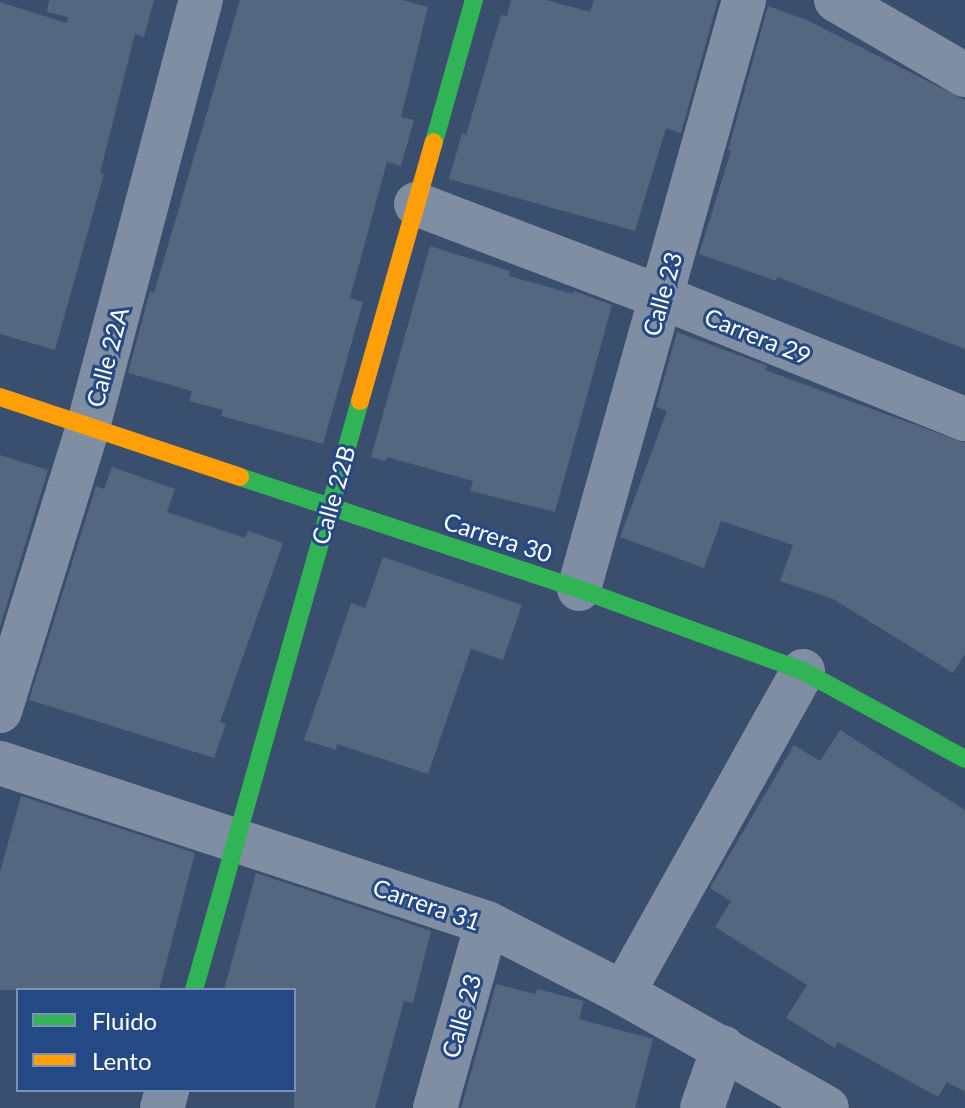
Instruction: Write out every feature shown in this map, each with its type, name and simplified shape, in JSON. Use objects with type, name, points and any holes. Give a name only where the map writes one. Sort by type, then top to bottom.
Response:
[{"type":"street","name":"Calle 22A","points":[[0,711],[88,427],[201,0]]},
{"type":"street","name":"Calle 22B","points":[[195,988],[474,0]]},
{"type":"street","name":"Calle 23","points":[[579,589],[744,0]]},
{"type":"street","points":[[836,0],[965,75]]},
{"type":"street","name":"Carrera 29","points":[[416,204],[661,297],[965,419]]},
{"type":"street","name":"Carrera 30","points":[[0,397],[579,589],[803,671],[965,759]]},
{"type":"street","points":[[623,993],[803,671]]},
{"type":"street","name":"Carrera 31","points":[[0,763],[487,923],[623,993],[827,1108]]},
{"type":"street","name":"Calle 23","points":[[435,1108],[487,923]]},
{"type":"street","points":[[702,1108],[723,1048]]},
{"type":"building","points":[[49,0],[154,0],[144,37],[135,34],[100,173],[104,174],[55,350],[0,334],[0,2],[67,23],[68,17],[47,12]]},
{"type":"building","points":[[240,0],[402,0],[428,7],[401,117],[414,120],[401,166],[387,162],[350,298],[363,302],[323,444],[221,416],[223,410],[189,401],[192,391],[128,373],[150,291],[154,293]]},
{"type":"building","points":[[511,0],[546,0],[590,12],[594,0],[718,0],[681,133],[666,128],[635,231],[449,179],[462,133],[466,135],[501,15],[507,16]]},
{"type":"building","points":[[768,6],[807,20],[965,100],[965,349],[777,277],[776,281],[699,254],[731,151],[728,150]]},
{"type":"building","points":[[430,246],[510,271],[509,276],[573,294],[574,291],[612,305],[555,512],[470,491],[473,481],[387,457],[386,461],[371,457]]},
{"type":"building","points":[[677,332],[767,366],[765,370],[965,443],[965,654],[953,673],[833,599],[780,581],[793,545],[721,521],[704,568],[620,537],[667,411],[656,407]]},
{"type":"building","points":[[0,455],[48,470],[0,627]]},
{"type":"building","points":[[112,467],[175,489],[167,512],[245,538],[248,531],[283,543],[220,722],[226,724],[214,758],[29,700],[96,486],[104,489]]},
{"type":"building","points":[[383,557],[522,605],[503,660],[471,649],[428,774],[337,744],[336,750],[304,740],[351,603],[365,608]]},
{"type":"building","points":[[840,730],[965,810],[965,1092],[947,1082],[938,1097],[838,1042],[835,1048],[786,1018],[807,985],[715,927],[731,901],[710,888],[794,745],[820,761]]},
{"type":"building","points":[[21,796],[195,853],[160,988],[0,990],[0,872]]},
{"type":"building","points":[[256,873],[431,931],[413,1003],[404,1001],[375,1108],[294,1108],[296,988],[225,988]]},
{"type":"building","points":[[496,984],[535,994],[537,989],[584,1001],[579,1019],[653,1039],[635,1108],[461,1108]]},
{"type":"traffic: fast","points":[[434,142],[474,0]]},
{"type":"traffic: fast","points":[[195,988],[360,401]]},
{"type":"traffic: fast","points":[[240,477],[579,589],[803,671],[965,759]]},
{"type":"traffic: slow","points":[[360,401],[434,142]]},
{"type":"traffic: slow","points":[[0,397],[240,477]]}]
